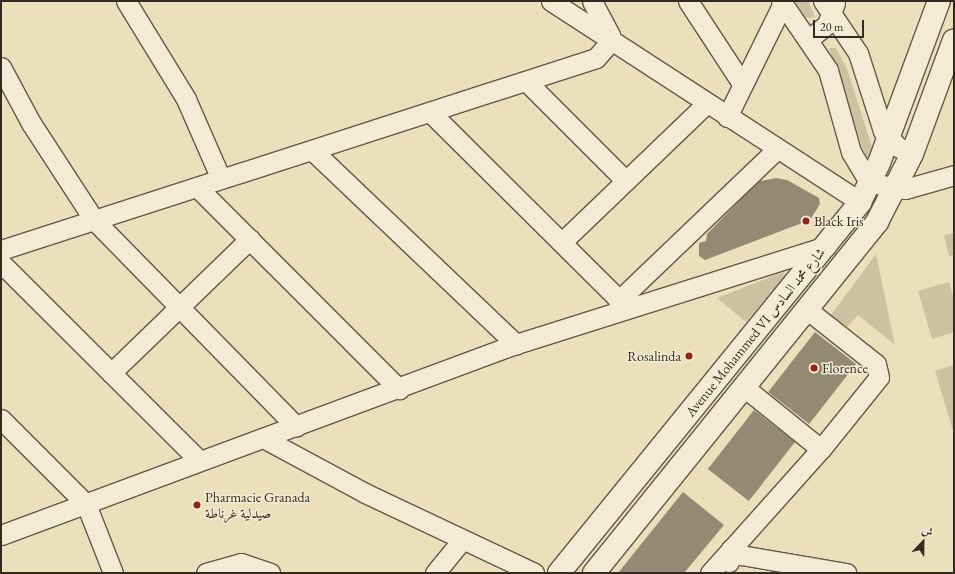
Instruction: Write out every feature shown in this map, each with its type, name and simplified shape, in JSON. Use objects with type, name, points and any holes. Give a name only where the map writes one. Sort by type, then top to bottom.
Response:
[{"type":"main road","name":"Avenue Mohammed VI شارع محمد السادس","points":[[559,573],[826,246],[860,202],[872,180],[889,139],[940,1]]},
{"type":"main road","name":"Avenue Mohammed VI شارع محمد السادس","points":[[594,573],[809,311],[877,222],[912,154],[954,40]]},
{"type":"street","points":[[126,1],[186,100],[221,179]]},
{"type":"street","points":[[551,1],[610,42],[860,202]]},
{"type":"street","points":[[1,250],[596,58],[610,42],[610,35],[592,1]]},
{"type":"street","points":[[688,1],[743,85]]},
{"type":"street","points":[[727,117],[782,2]]},
{"type":"street","points":[[782,2],[830,74],[854,160],[872,180],[895,189],[914,188],[954,175]]},
{"type":"street","points":[[830,5],[858,53],[879,121],[889,139],[912,154]]},
{"type":"street","points":[[808,40],[821,31],[830,5]]},
{"type":"street","points":[[1,67],[31,123],[94,220],[296,426]]},
{"type":"street","points":[[526,81],[626,181]]},
{"type":"street","points":[[562,242],[706,104]]},
{"type":"street","points":[[430,112],[562,242],[618,306]]},
{"type":"street","points":[[618,306],[777,149]]},
{"type":"street","points":[[312,150],[516,344]]},
{"type":"street","points":[[197,187],[399,389]]},
{"type":"street","points":[[111,373],[250,239]]},
{"type":"street","points":[[1,535],[199,460],[399,389],[618,306],[826,246]]},
{"type":"street","points":[[1,263],[199,460]]},
{"type":"street","points":[[710,573],[821,449],[877,380],[880,370],[809,311]]},
{"type":"street","points":[[745,388],[821,449]]},
{"type":"street","points":[[1,419],[86,504],[113,573]]},
{"type":"street","points":[[263,438],[462,540],[534,573]]},
{"type":"street","points":[[435,573],[462,540]]},
{"type":"street","points":[[727,573],[731,549]]},
{"type":"street","points":[[731,549],[741,555],[846,573]]},
{"type":"street","points":[[206,573],[241,563],[270,573]]},
{"type":"shaded area","points":[[795,1],[808,1],[815,17],[806,18]]},
{"type":"shaded area","points":[[829,48],[836,48],[847,69],[873,150],[866,158]]},
{"type":"shaded area","points":[[954,233],[954,255],[949,256],[944,235]]},
{"type":"shaded area","points":[[876,254],[895,345],[858,315],[847,327],[831,315]]},
{"type":"shaded area","points":[[783,272],[786,275],[746,322],[717,298]]},
{"type":"shaded area","points":[[949,282],[954,299],[954,332],[932,339],[918,291]]},
{"type":"shaded area","points":[[954,365],[954,434],[935,371]]},
{"type":"building","points":[[776,178],[787,180],[819,198],[820,204],[810,220],[705,260],[699,256],[699,243],[706,241],[707,234],[750,190],[760,181]]},
{"type":"building","points":[[815,332],[856,364],[809,424],[768,392]]},
{"type":"building","points":[[754,410],[795,442],[749,501],[708,469]]},
{"type":"building","points":[[683,492],[724,525],[684,573],[618,573]]},
{"type":"place","name":"Black Iris","points":[[806,221]]},
{"type":"place","name":"Rosalinda","points":[[689,356]]},
{"type":"place","name":"Florence","points":[[814,368]]},
{"type":"place","name":"Pharmacie Granada صيدلية غرناطة","points":[[197,505]]}]
